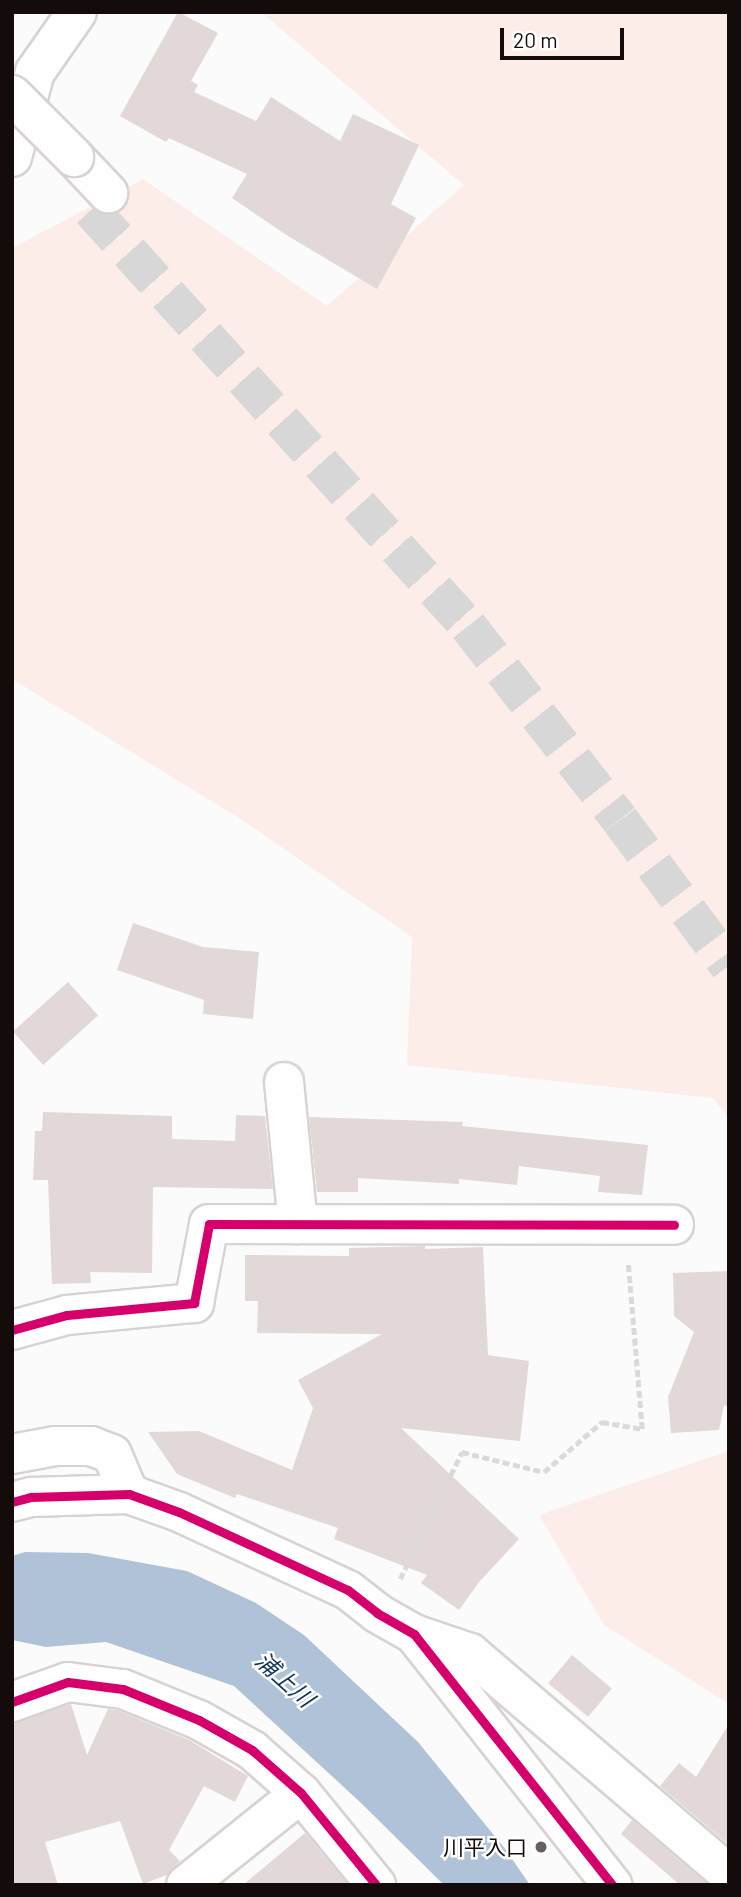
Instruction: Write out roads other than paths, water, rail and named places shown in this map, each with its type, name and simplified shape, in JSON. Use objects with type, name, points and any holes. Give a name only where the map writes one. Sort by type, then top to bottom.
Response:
[{"type":"main road","points":[[12,157],[20,73],[77,12]]},
{"type":"main road","points":[[20,73],[66,166]]},
{"type":"main road","points":[[12,131],[66,166],[99,202]]},
{"type":"main road","points":[[284,1082],[298,1224]]},
{"type":"main road","points":[[12,1330],[67,1315],[194,1303],[209,1224],[674,1225]]},
{"type":"main road","points":[[12,1454],[55,1446],[91,1446],[112,1454],[129,1494]]},
{"type":"main road","points":[[12,1502],[31,1497],[129,1494],[180,1512],[348,1590],[398,1625],[470,1653],[729,1874]]},
{"type":"main road","points":[[398,1625],[612,1885]]},
{"type":"main road","points":[[12,1702],[68,1682],[123,1689],[199,1720],[252,1749],[300,1793],[376,1885]]},
{"type":"main road","points":[[186,1885],[300,1793]]},
{"type":"water","name":"浦上川","points":[[25,1552],[88,1553],[187,1571],[256,1603],[304,1635],[418,1742],[506,1850],[530,1885],[444,1885],[360,1802],[234,1686],[106,1642],[46,1647],[12,1640],[12,1556]]},
{"type":"tunnel","points":[[91,210],[468,626],[620,820],[729,966]]},
{"type":"place","name":"川平入口","points":[[541,1847]]}]
